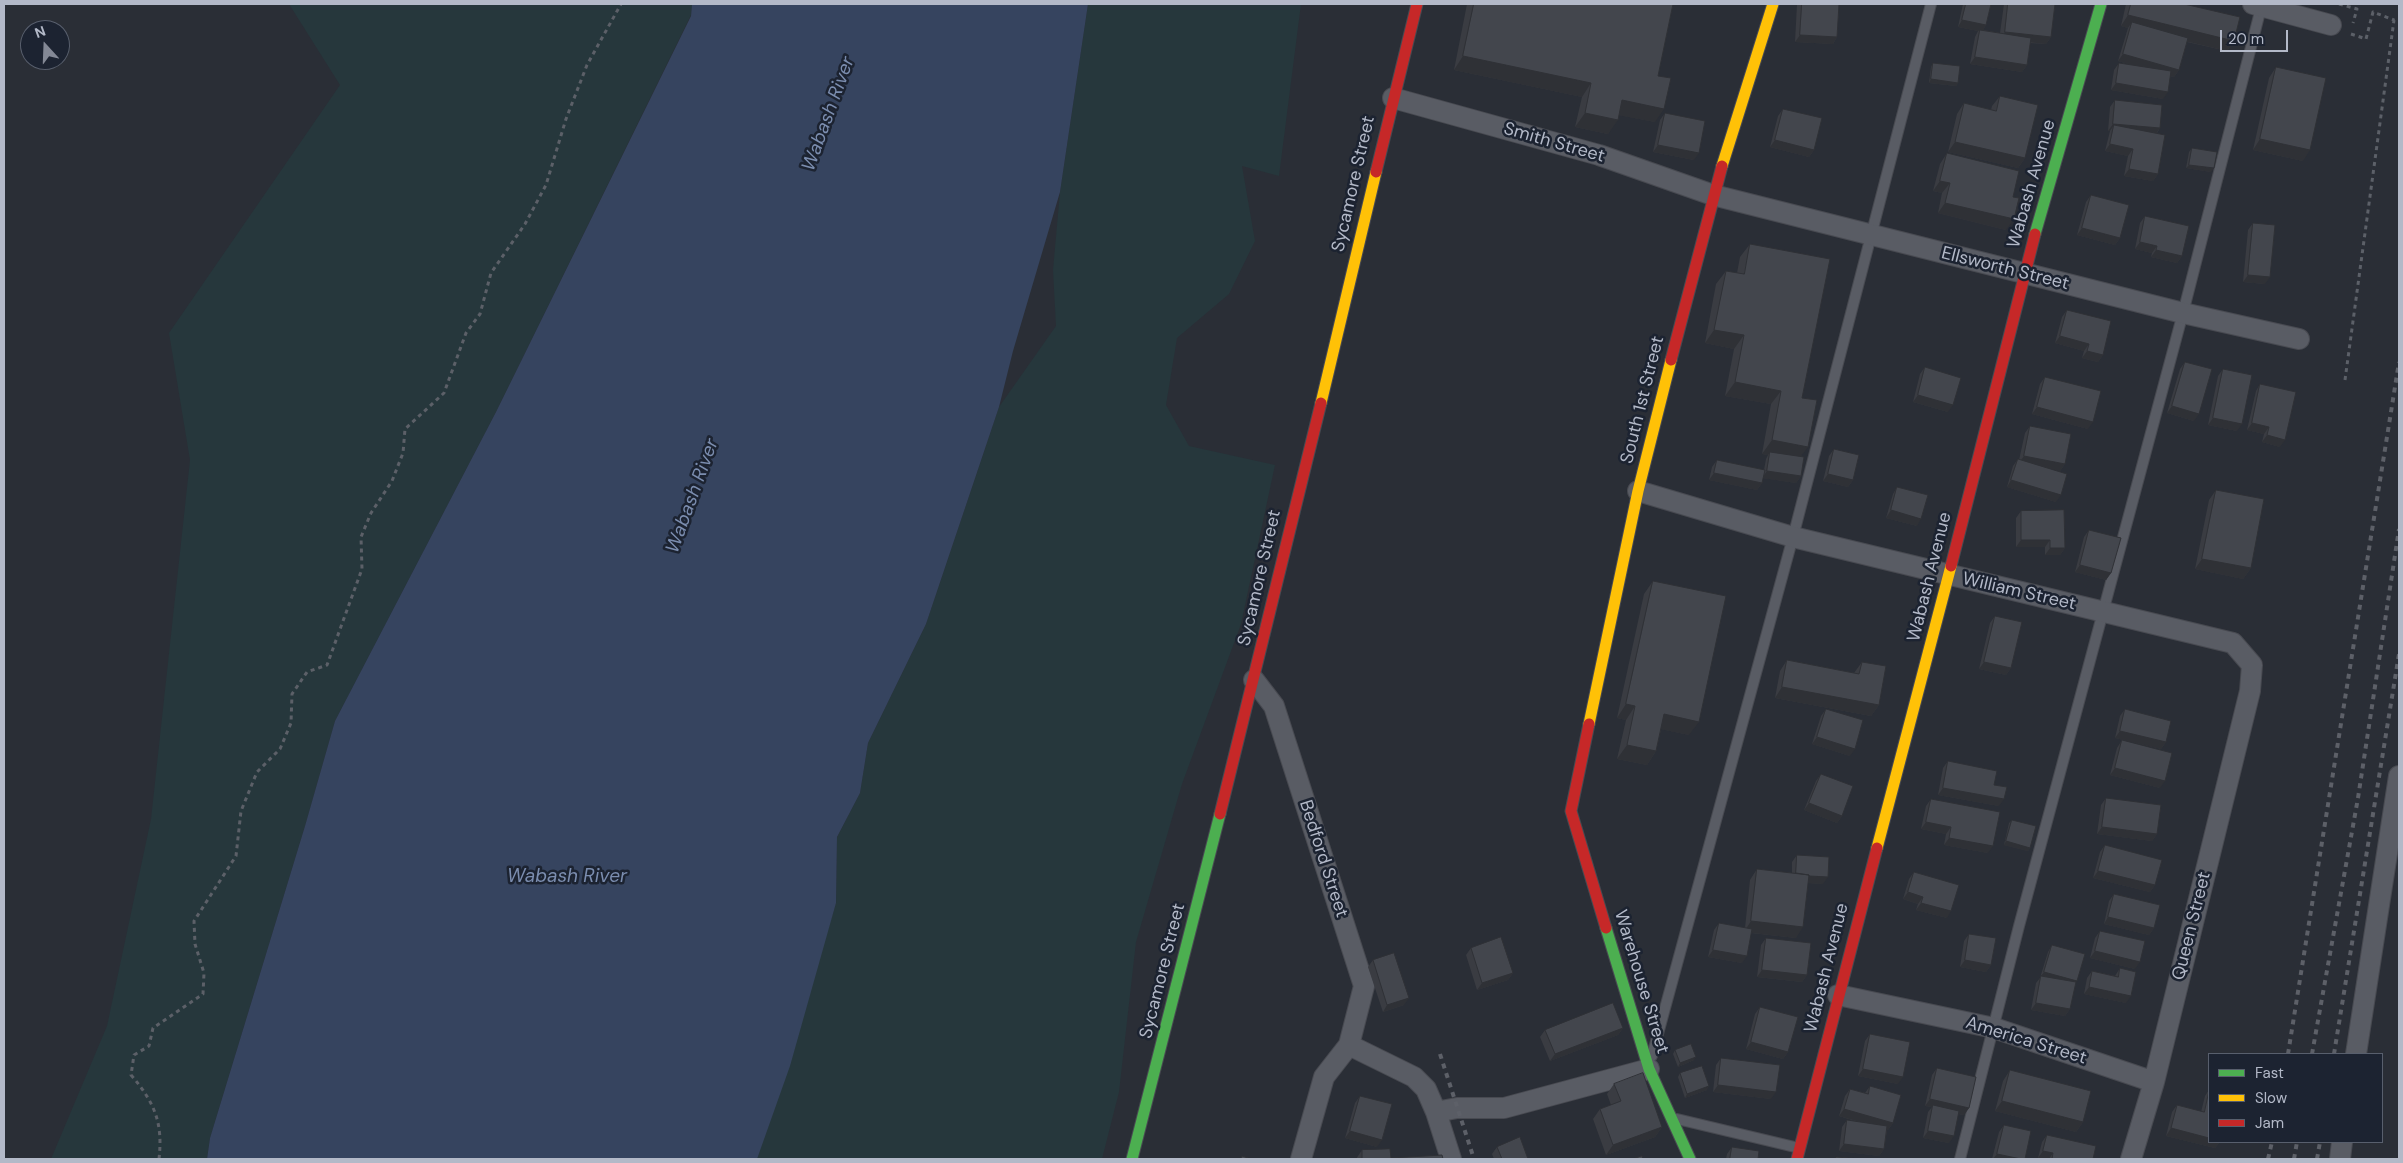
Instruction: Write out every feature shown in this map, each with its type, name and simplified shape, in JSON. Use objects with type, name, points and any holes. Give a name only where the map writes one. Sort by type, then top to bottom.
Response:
[{"type":"street","name":"Sycamore Street","points":[[1132,1159],[1254,680],[1417,4]]},
{"type":"street","name":"South 1st Street","points":[[1571,811],[1638,491],[1713,195],[1773,4]]},
{"type":"street","name":"Wabash Avenue","points":[[1798,1154],[1949,576],[2024,274],[2101,4]]},
{"type":"street","points":[[2259,4],[2331,25]]},
{"type":"street","name":"Smith Street","points":[[1393,98],[1599,155],[1713,195]]},
{"type":"street","name":"Ellsworth Street","points":[[1713,195],[2024,274],[2299,339]]},
{"type":"street","name":"William Street","points":[[1638,491],[1793,537],[2233,643],[2252,665],[2250,692]]},
{"type":"street","name":"Bedford Street","points":[[1254,680],[1274,706],[1364,986],[1350,1045],[1324,1077],[1301,1159]]},
{"type":"street","name":"Queen Street","points":[[2131,1159],[2154,1082],[2250,692]]},
{"type":"street","points":[[2356,1053],[2399,776]]},
{"type":"street","name":"Warehouse Street","points":[[1571,811],[1649,1069],[1690,1159]]},
{"type":"street","name":"America Street","points":[[1838,995],[1994,1028],[2154,1082]]},
{"type":"street","points":[[1350,1045],[1414,1077],[1426,1088],[1451,1159]]},
{"type":"street","points":[[1436,1112],[1457,1108],[1504,1108],[1649,1069]]},
{"type":"street","points":[[2340,1159],[2342,1143]]},
{"type":"lane","points":[[1649,1069],[1793,537],[1930,4]]},
{"type":"lane","points":[[1960,1159],[2184,313],[2259,4]]},
{"type":"lane","points":[[1671,1118],[1798,1154]]},
{"type":"path","points":[[159,1159],[161,1141],[157,1114],[144,1090],[131,1075],[134,1055],[149,1046],[153,1028],[202,994],[204,973],[195,944],[194,921],[236,856],[241,811],[257,772],[280,749],[291,723],[292,694],[306,672],[327,665],[362,569],[361,537],[371,513],[392,481],[403,453],[405,429],[444,393],[466,333],[480,314],[491,273],[526,224],[546,186],[566,119],[587,65],[621,4]]},
{"type":"path","points":[[2339,4],[2357,9],[2350,35],[2366,39],[2373,12],[2399,22]]},
{"type":"path","points":[[2345,380],[2394,20]]},
{"type":"shaded area","points":[[289,4],[692,4],[691,15],[496,412],[335,721],[210,1138],[207,1159],[51,1159],[107,1026],[151,819],[190,460],[169,333],[340,85]]},
{"type":"shaded area","points":[[1088,4],[1301,4],[1279,176],[1242,166],[1255,241],[1229,294],[1177,338],[1166,405],[1189,446],[1275,465],[1241,624],[1182,784],[1136,942],[1119,1092],[1102,1159],[756,1159],[836,903],[837,837],[860,793],[868,743],[926,624],[999,407],[1056,326],[1053,270],[1060,192]]},
{"type":"water","name":"Wabash River","points":[[692,4],[1088,4],[1060,192],[1013,351],[999,407],[926,624],[868,743],[860,793],[837,837],[836,903],[790,1066],[757,1159],[207,1159],[210,1138],[335,721],[496,412],[691,16]]},
{"type":"building","points":[[1474,4],[1673,4],[1658,76],[1671,78],[1664,109],[1622,100],[1618,120],[1585,113],[1591,83],[1463,56]]},
{"type":"building","points":[[1802,4],[1839,4],[1837,37],[1800,35]]},
{"type":"building","points":[[1966,4],[1991,4],[1986,25],[1962,20]]},
{"type":"building","points":[[2008,4],[2055,4],[2051,37],[2005,32]]},
{"type":"building","points":[[2131,4],[2184,4],[2240,17],[2234,41],[2128,15]]},
{"type":"building","points":[[2132,22],[2188,38],[2179,70],[2123,54]]},
{"type":"building","points":[[1980,30],[2031,38],[2027,65],[1975,57]]},
{"type":"building","points":[[1933,63],[1960,66],[1958,83],[1931,79]]},
{"type":"building","points":[[2119,63],[2171,71],[2168,92],[2116,83]]},
{"type":"building","points":[[2276,67],[2326,78],[2310,150],[2260,139]]},
{"type":"building","points":[[2000,96],[2038,105],[2025,158],[1955,142],[1964,103],[1996,111]]},
{"type":"building","points":[[2115,100],[2162,105],[2160,128],[2113,124]]},
{"type":"building","points":[[1783,109],[1822,118],[1814,150],[1775,140]]},
{"type":"building","points":[[1665,113],[1705,121],[1699,153],[1658,145]]},
{"type":"building","points":[[2114,125],[2165,135],[2158,174],[2129,169],[2133,149],[2110,144]]},
{"type":"building","points":[[2192,148],[2217,152],[2214,168],[2189,165]]},
{"type":"building","points":[[1947,153],[2019,171],[2013,197],[2019,198],[2014,219],[1945,203],[1950,183],[1940,181]]},
{"type":"building","points":[[2091,195],[2129,205],[2120,238],[2082,228]]},
{"type":"building","points":[[2145,216],[2189,226],[2182,256],[2156,250],[2157,246],[2140,242]]},
{"type":"building","points":[[2253,223],[2275,225],[2270,277],[2248,275]]},
{"type":"building","points":[[1750,244],[1830,259],[1802,398],[1817,400],[1808,447],[1772,440],[1781,391],[1735,382],[1744,335],[1714,330],[1726,271],[1744,274]]},
{"type":"building","points":[[2067,310],[2111,321],[2103,355],[2087,351],[2089,344],[2060,336]]},
{"type":"building","points":[[2185,362],[2212,369],[2199,414],[2172,406]]},
{"type":"building","points":[[1925,367],[1961,378],[1953,405],[1918,395]]},
{"type":"building","points":[[2223,369],[2252,375],[2242,424],[2213,418]]},
{"type":"building","points":[[2045,377],[2101,391],[2093,422],[2037,407]]},
{"type":"building","points":[[2260,384],[2296,392],[2285,440],[2267,435],[2269,427],[2252,423]]},
{"type":"building","points":[[2030,426],[2071,434],[2065,464],[2024,456]]},
{"type":"building","points":[[1834,449],[1859,455],[1853,480],[1828,474]]},
{"type":"building","points":[[1770,452],[1804,457],[1801,476],[1767,471]]},
{"type":"building","points":[[2018,459],[2067,474],[2061,495],[2011,480]]},
{"type":"building","points":[[1717,460],[1765,470],[1762,483],[1714,473]]},
{"type":"building","points":[[1897,487],[1928,495],[1921,519],[1891,510]]},
{"type":"building","points":[[2216,490],[2264,499],[2251,568],[2202,559]]},
{"type":"building","points":[[2064,510],[2065,548],[2050,548],[2050,540],[2021,540],[2021,511]]},
{"type":"building","points":[[2089,530],[2121,538],[2111,573],[2080,565]]},
{"type":"building","points":[[1653,581],[1726,596],[1699,722],[1664,714],[1656,751],[1627,745],[1635,706],[1626,704]]},
{"type":"building","points":[[1995,616],[2022,622],[2011,668],[1984,662]]},
{"type":"building","points":[[1787,660],[1859,674],[1862,662],[1886,666],[1879,705],[1782,687]]},
{"type":"building","points":[[1826,709],[1863,720],[1855,749],[1817,737]]},
{"type":"building","points":[[2125,709],[2171,721],[2166,742],[2120,731]]},
{"type":"building","points":[[2122,740],[2172,753],[2165,781],[2115,768]]},
{"type":"building","points":[[1948,761],[1997,771],[1994,785],[2007,787],[2004,799],[1943,788]]},
{"type":"building","points":[[1821,774],[1853,786],[1842,816],[1809,803]]},
{"type":"building","points":[[2106,798],[2161,805],[2157,834],[2102,827]]},
{"type":"building","points":[[1931,799],[2000,812],[1993,846],[1949,838],[1951,827],[1926,822]]},
{"type":"building","points":[[2012,820],[2036,826],[2030,848],[2006,841]]},
{"type":"building","points":[[2105,845],[2162,860],[2155,885],[2098,871]]},
{"type":"building","points":[[1797,855],[1829,857],[1828,877],[1796,873]]},
{"type":"building","points":[[1757,869],[1809,875],[1803,927],[1751,921]]},
{"type":"building","points":[[1914,872],[1959,885],[1951,911],[1921,903],[1923,897],[1908,892]]},
{"type":"building","points":[[2114,894],[2160,905],[2154,928],[2108,917]]},
{"type":"building","points":[[1719,923],[1752,929],[1747,956],[1713,950]]},
{"type":"building","points":[[2100,931],[2145,941],[2140,962],[2095,951]]},
{"type":"building","points":[[1969,934],[1996,938],[1991,965],[1965,960]]},
{"type":"building","points":[[1501,937],[1513,973],[1482,983],[1471,948]]},
{"type":"building","points":[[1766,938],[1811,943],[1807,975],[1762,970]]},
{"type":"building","points":[[2052,945],[2085,954],[2077,981],[2044,972]]},
{"type":"building","points":[[1394,953],[1409,998],[1387,1005],[1373,960]]},
{"type":"building","points":[[2120,968],[2136,972],[2131,996],[2089,987],[2092,971],[2118,977]]},
{"type":"building","points":[[2041,976],[2076,982],[2070,1009],[2036,1003]]},
{"type":"building","points":[[1613,1003],[1623,1028],[1555,1054],[1545,1030]]},
{"type":"building","points":[[1760,1007],[1798,1017],[1788,1052],[1751,1042]]},
{"type":"building","points":[[1870,1034],[1910,1042],[1903,1077],[1863,1069]]},
{"type":"building","points":[[1691,1044],[1696,1057],[1680,1063],[1675,1050]]},
{"type":"building","points":[[1721,1058],[1780,1065],[1776,1092],[1718,1085]]},
{"type":"building","points":[[1702,1066],[1709,1086],[1687,1094],[1680,1073]]},
{"type":"building","points":[[1937,1068],[1976,1077],[1969,1108],[1930,1099]]},
{"type":"building","points":[[2010,1070],[2091,1091],[2083,1122],[2002,1101]]},
{"type":"building","points":[[1643,1073],[1662,1127],[1613,1145],[1600,1109],[1621,1101],[1614,1084]]},
{"type":"building","points":[[1870,1086],[1901,1095],[1893,1123],[1844,1109],[1850,1089],[1868,1094]]},
{"type":"building","points":[[2208,1095],[2208,1138],[2171,1128],[2177,1105],[2204,1112]]},
{"type":"building","points":[[1360,1096],[1392,1104],[1382,1140],[1350,1131]]},
{"type":"building","points":[[1933,1105],[1959,1111],[1954,1136],[1928,1131]]},
{"type":"building","points":[[1847,1120],[1887,1126],[1884,1149],[1844,1144]]},
{"type":"building","points":[[2004,1125],[2031,1131],[2025,1159],[1997,1154]]},
{"type":"building","points":[[2047,1135],[2096,1146],[2093,1159],[2052,1159],[2053,1153],[2043,1151]]},
{"type":"building","points":[[1520,1137],[1528,1159],[1502,1159],[1497,1147]]},
{"type":"building","points":[[1732,1147],[1759,1151],[1758,1159],[1730,1159]]},
{"type":"building","points":[[1390,1149],[1391,1158],[1442,1155],[1443,1159],[1362,1159],[1362,1150]]},
{"type":"building","points":[[1836,1157],[1861,1159],[1836,1159]]},
{"type":"railway","points":[[2288,1053],[2399,362]]},
{"type":"railway","points":[[2312,1053],[2358,798],[2399,529]]},
{"type":"railway","points":[[2334,1053],[2399,654]]},
{"type":"railway","points":[[1440,1054],[1474,1159]]},
{"type":"railway","points":[[2268,1159],[2272,1143]]},
{"type":"railway","points":[[2294,1159],[2297,1143]]},
{"type":"railway","points":[[2317,1159],[2320,1143]]},
{"type":"traffic: fast","points":[[2035,234],[2101,4]]},
{"type":"traffic: fast","points":[[1132,1159],[1220,814]]},
{"type":"traffic: fast","points":[[1606,928],[1649,1069],[1690,1159]]},
{"type":"traffic: slow","points":[[1722,166],[1773,4]]},
{"type":"traffic: slow","points":[[1321,403],[1376,172]]},
{"type":"traffic: slow","points":[[1589,724],[1638,491],[1671,360]]},
{"type":"traffic: slow","points":[[1877,848],[1951,566]]},
{"type":"traffic: jam","points":[[1376,172],[1417,4]]},
{"type":"traffic: jam","points":[[1671,360],[1722,166]]},
{"type":"traffic: jam","points":[[1951,566],[2035,234]]},
{"type":"traffic: jam","points":[[1220,814],[1321,403]]},
{"type":"traffic: jam","points":[[1589,724],[1571,811],[1606,928]]},
{"type":"traffic: jam","points":[[1797,1159],[1877,848]]}]
